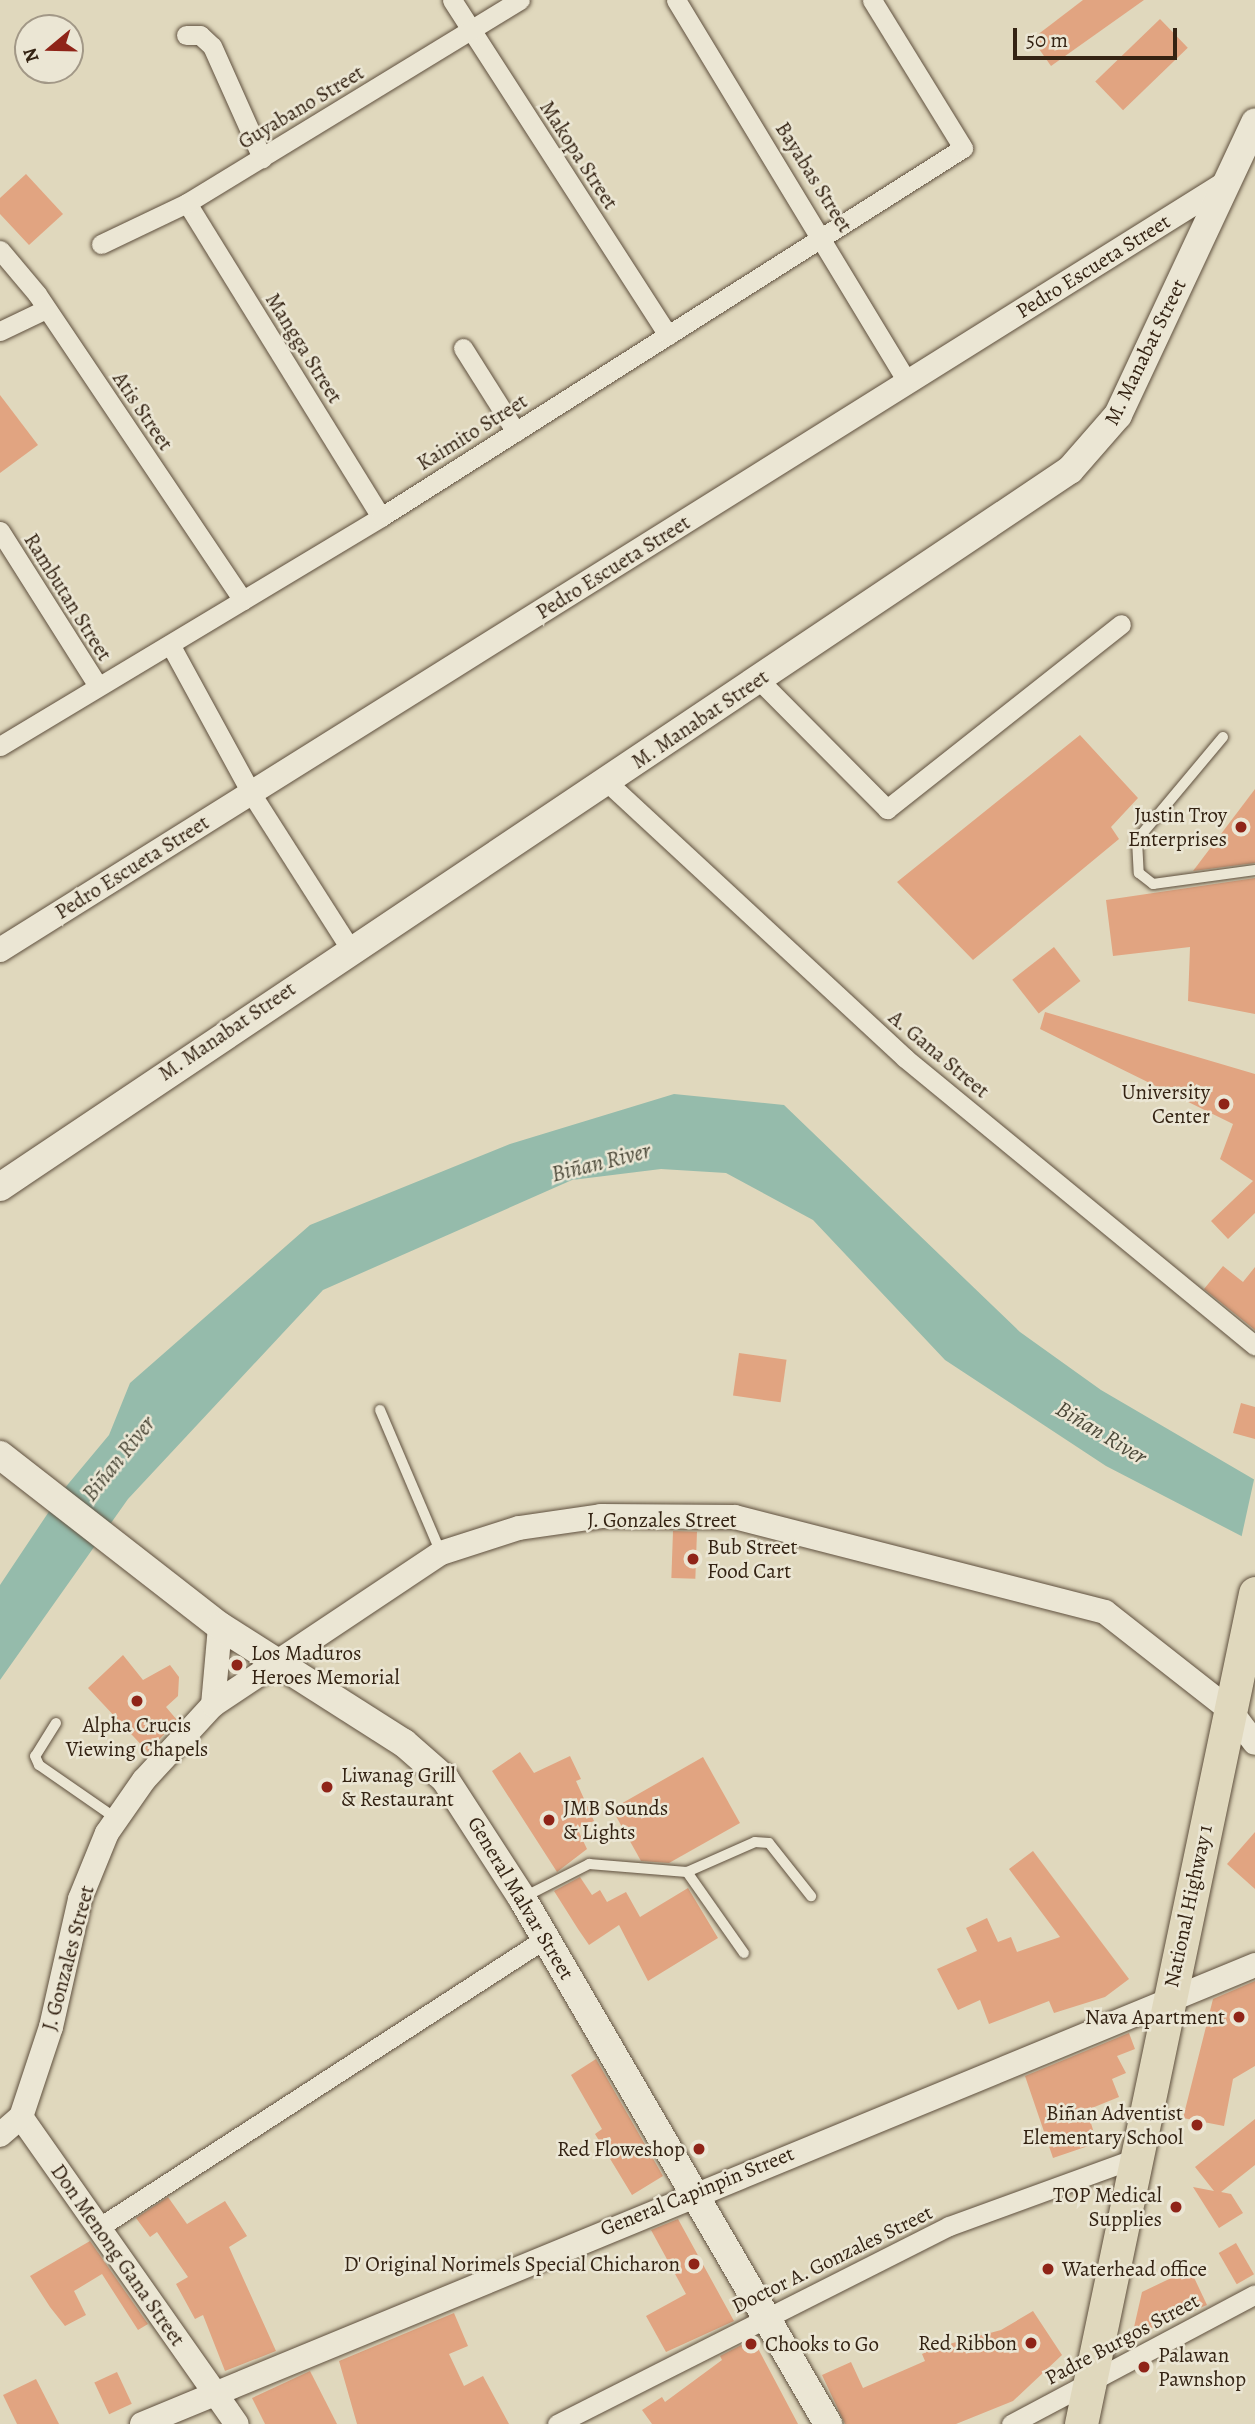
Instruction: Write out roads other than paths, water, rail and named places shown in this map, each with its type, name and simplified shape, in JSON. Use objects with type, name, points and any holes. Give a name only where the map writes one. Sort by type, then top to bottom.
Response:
[{"type":"highway","name":"National Highway 1","points":[[1081,2424],[1168,1998],[1254,1598]]},
{"type":"main road","name":"M. Manabat Street","points":[[0,1187],[349,947],[607,782],[1030,500],[1106,434],[1255,123]]},
{"type":"main road","name":"General Malvar Street","points":[[9,1463],[128,1550],[220,1626],[279,1666],[394,1736],[445,1779],[546,1938],[696,2192],[828,2424]]},
{"type":"street","name":"Makopa Street","points":[[452,0],[668,335]]},
{"type":"street","name":"Guyabano Street","points":[[101,244],[187,203],[520,0]]},
{"type":"street","name":"Bayabas Street","points":[[676,0],[824,236],[907,382]]},
{"type":"street","name":"Kaimito Street","points":[[0,746],[98,686],[171,646],[381,517],[963,148],[872,0]]},
{"type":"street","points":[[187,35],[200,35],[212,46],[262,158]]},
{"type":"street","name":"Pedro Escueta Street","points":[[0,950],[1226,183]]},
{"type":"street","name":"Mangga Street","points":[[187,203],[381,517]]},
{"type":"street","name":"Atis Street","points":[[0,250],[47,309],[243,600]]},
{"type":"street","points":[[0,331],[47,309]]},
{"type":"street","points":[[463,348],[516,432]]},
{"type":"street","name":"Rambutan Street","points":[[0,531],[98,686]]},
{"type":"street","points":[[759,680],[887,809],[1121,624]]},
{"type":"street","points":[[171,646],[251,793],[349,947]]},
{"type":"street","name":"A. Gana Street","points":[[607,782],[905,1058],[1255,1346]]},
{"type":"street","name":"J. Gonzales Street","points":[[21,2117],[51,2027],[80,1899],[117,1819],[213,1705],[279,1666],[441,1553],[519,1528],[601,1516],[735,1517],[1105,1612],[1230,1710],[1255,1743]]},
{"type":"street","points":[[213,1705],[220,1626]]},
{"type":"street","points":[[98,2228],[546,1938]]},
{"type":"street","name":"General Capinpin Street","points":[[142,2424],[696,2192],[1168,1998],[1255,1965]]},
{"type":"street","points":[[0,2135],[21,2117]]},
{"type":"street","name":"Don Menong Gana Street","points":[[21,2117],[237,2424]]},
{"type":"street","name":"Doctor A. Gonzales Street","points":[[557,2424],[766,2316],[949,2226],[1136,2158]]},
{"type":"street","name":"Padre Burgos Street","points":[[1011,2424],[1255,2294]]},
{"type":"lane","points":[[1223,737],[1138,841],[1139,873],[1153,884],[1255,870]]},
{"type":"lane","points":[[380,1410],[441,1553]]},
{"type":"lane","points":[[56,1723],[35,1756],[39,1765],[117,1819]]},
{"type":"lane","points":[[522,1898],[589,1864],[687,1872],[755,1842],[769,1843],[811,1896]]},
{"type":"lane","points":[[687,1872],[744,1953]]},
{"type":"water","name":"Biñan River","points":[[674,1094],[784,1105],[1020,1332],[1101,1390],[1255,1480],[1251,1541],[1106,1466],[945,1360],[813,1220],[726,1173],[661,1169],[572,1180],[323,1290],[128,1499],[0,1680],[0,1585],[64,1489],[109,1435],[130,1383],[310,1225],[510,1144]]},
{"type":"place","name":"Justin Troy Enterprises","points":[[1241,827]]},
{"type":"place","name":"University Center","points":[[1224,1104]]},
{"type":"place","name":"Bub Street Food Cart","points":[[693,1559]]},
{"type":"place","name":"Los Maduros Heroes Memorial","points":[[237,1665]]},
{"type":"place","name":"Alpha Crucis Viewing Chapels","points":[[137,1701]]},
{"type":"place","name":"Liwanag Grill & Restaurant","points":[[327,1787]]},
{"type":"place","name":"JMB Sounds & Lights","points":[[549,1820]]},
{"type":"place","name":"Nava Apartment","points":[[1239,2017]]},
{"type":"place","name":"Biñan Adventist Elementary School","points":[[1197,2125]]},
{"type":"place","name":"Red Floweshop","points":[[699,2149]]},
{"type":"place","name":"TOP Medical Supplies","points":[[1176,2207]]},
{"type":"place","name":"D' Original Norimels Special Chicharon","points":[[694,2264]]},
{"type":"place","name":"Waterhead office","points":[[1048,2269]]},
{"type":"place","name":"Red Ribbon","points":[[1031,2343]]},
{"type":"place","name":"Chooks to Go","points":[[751,2344]]},
{"type":"place","name":"Palawan Pawnshop","points":[[1144,2367]]}]
